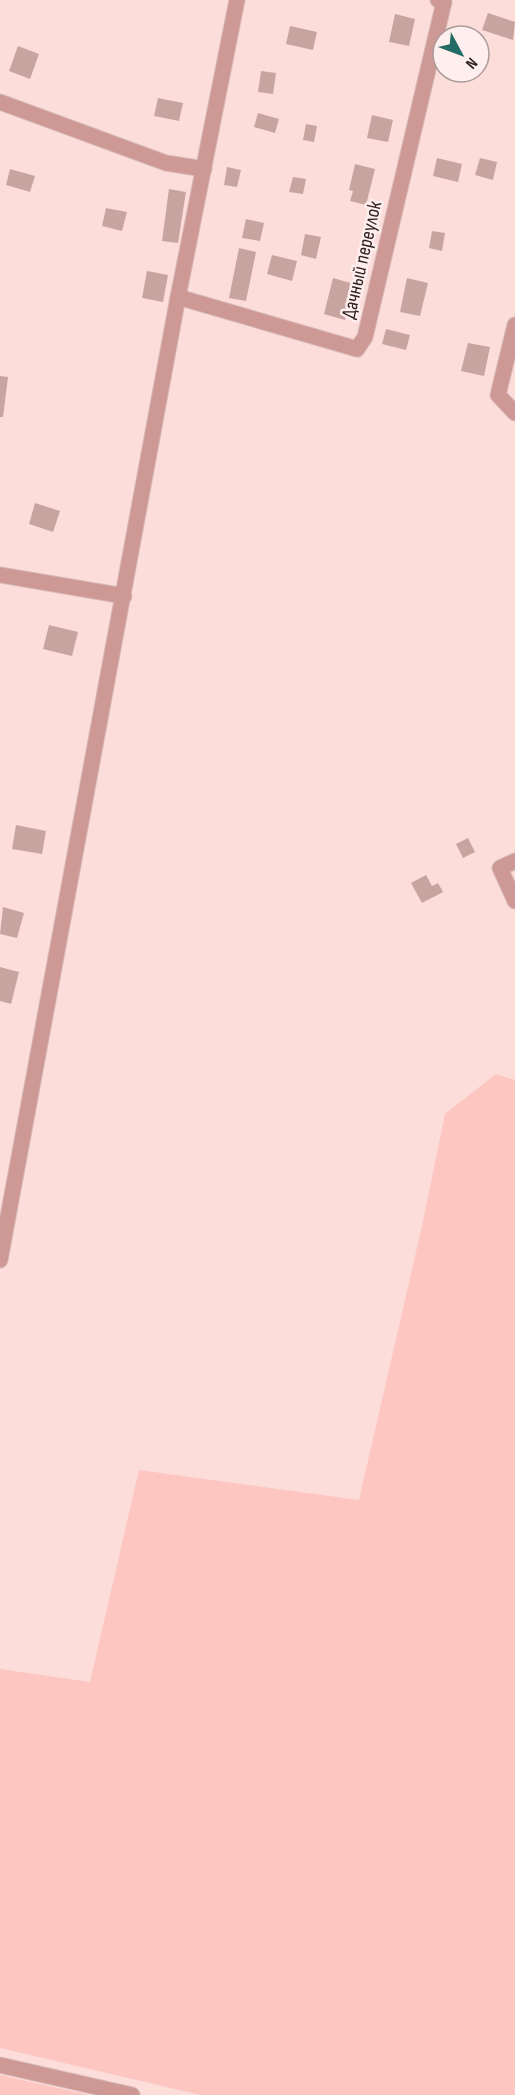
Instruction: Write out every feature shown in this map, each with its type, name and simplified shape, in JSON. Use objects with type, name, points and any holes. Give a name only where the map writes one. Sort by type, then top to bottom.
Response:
[{"type":"street","points":[[0,1260],[178,297],[237,0]]},
{"type":"street","name":"Дачный переулок","points":[[178,297],[357,349],[365,337],[444,2],[438,0]]},
{"type":"street","points":[[0,102],[166,163],[204,169]]},
{"type":"street","points":[[515,325],[498,395],[515,413]]},
{"type":"street","points":[[0,575],[124,597]]},
{"type":"street","points":[[515,861],[500,868],[515,901]]},
{"type":"street","points":[[0,2065],[132,2095]]},
{"type":"shaded area","points":[[496,1074],[515,1080],[515,2095],[201,2095],[0,2048],[0,1669],[90,1682],[139,1470],[359,1500],[422,1226],[445,1114]]},
{"type":"shaded area","points":[[0,2075],[89,2095],[0,2095]]},
{"type":"building","points":[[488,13],[515,22],[513,40],[491,33],[491,24],[484,24]]},
{"type":"building","points":[[395,14],[415,19],[409,46],[389,42]]},
{"type":"building","points":[[290,26],[317,32],[313,50],[286,44]]},
{"type":"building","points":[[18,46],[39,54],[30,79],[9,71]]},
{"type":"building","points":[[261,71],[276,73],[273,94],[258,92]]},
{"type":"building","points":[[158,98],[183,103],[179,121],[154,116]]},
{"type":"building","points":[[258,113],[279,119],[275,133],[254,127]]},
{"type":"building","points":[[372,115],[393,120],[388,142],[367,138]]},
{"type":"building","points":[[306,124],[317,126],[314,142],[303,140]]},
{"type":"building","points":[[437,158],[462,164],[458,182],[433,176]]},
{"type":"building","points":[[480,158],[497,162],[493,180],[475,175]]},
{"type":"building","points":[[355,164],[375,169],[366,205],[350,201],[353,191],[349,190]]},
{"type":"building","points":[[227,167],[241,170],[237,187],[224,185]]},
{"type":"building","points":[[10,169],[35,176],[30,192],[6,185]]},
{"type":"building","points":[[293,177],[306,179],[303,194],[289,192]]},
{"type":"building","points":[[169,189],[186,192],[178,243],[162,241]]},
{"type":"building","points":[[106,208],[127,212],[122,231],[102,226]]},
{"type":"building","points":[[246,219],[264,223],[260,241],[242,238]]},
{"type":"building","points":[[432,231],[445,233],[442,251],[429,248]]},
{"type":"building","points":[[305,234],[321,237],[316,259],[301,255]]},
{"type":"building","points":[[239,248],[256,252],[246,301],[229,298]]},
{"type":"building","points":[[272,255],[297,261],[292,281],[267,274]]},
{"type":"building","points":[[147,271],[168,275],[163,302],[142,298]]},
{"type":"building","points":[[333,278],[354,284],[345,320],[324,314]]},
{"type":"building","points":[[407,278],[428,283],[420,316],[400,312]]},
{"type":"building","points":[[386,329],[410,335],[406,350],[382,344]]},
{"type":"building","points":[[468,343],[490,347],[484,376],[461,371]]},
{"type":"building","points":[[0,376],[8,377],[3,417],[0,417]]},
{"type":"building","points":[[35,503],[60,511],[53,532],[29,524]]},
{"type":"building","points":[[49,625],[78,632],[72,656],[43,649]]},
{"type":"building","points":[[16,825],[46,831],[42,854],[12,849]]},
{"type":"building","points":[[468,838],[475,852],[463,858],[456,844]]},
{"type":"building","points":[[426,875],[432,886],[438,883],[443,892],[422,903],[411,883]]},
{"type":"building","points":[[3,907],[24,913],[17,938],[0,934]]},
{"type":"building","points":[[0,967],[19,972],[11,1004],[0,1001]]}]
